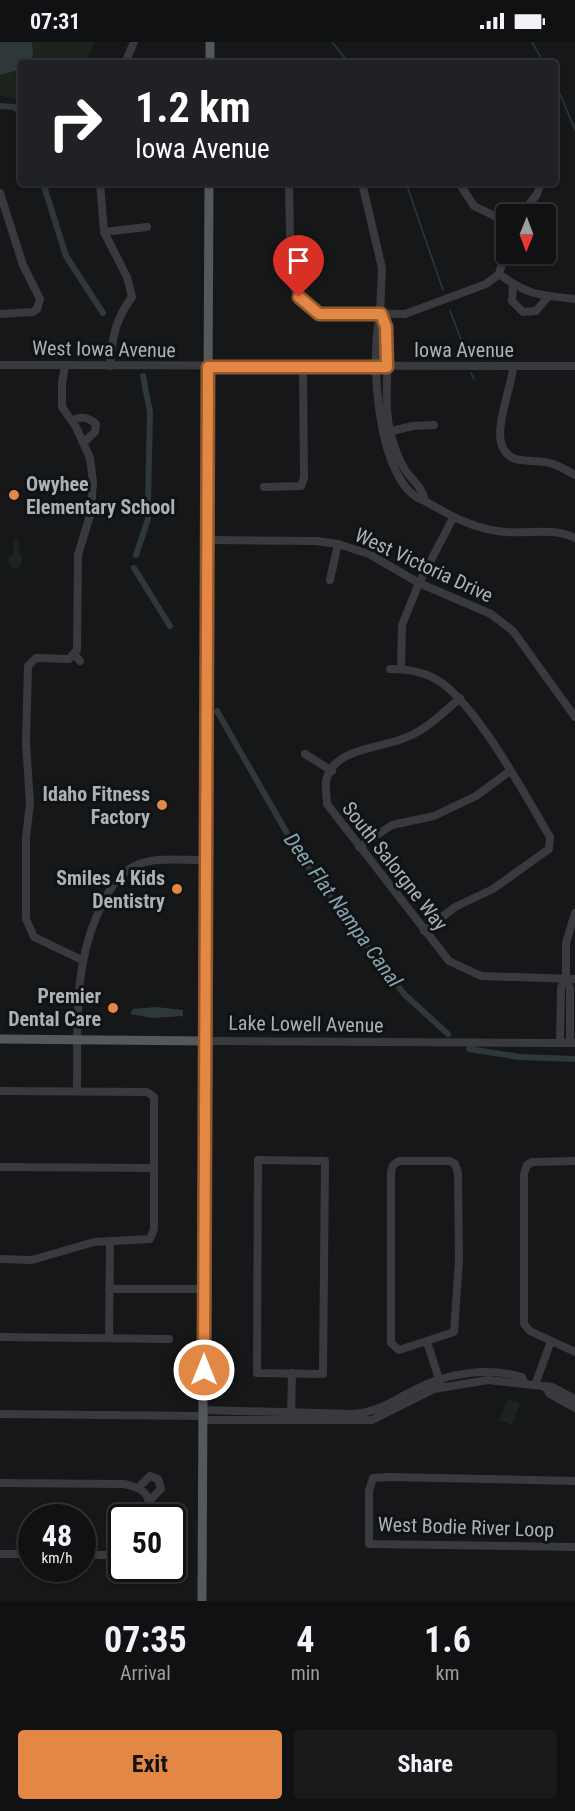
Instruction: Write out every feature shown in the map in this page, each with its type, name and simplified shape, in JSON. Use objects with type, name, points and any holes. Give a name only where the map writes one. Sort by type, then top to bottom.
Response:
[{"type":"main road","points":[[210,42],[210,60]]},
{"type":"main road","points":[[202,1601],[210,540],[209,186]]},
{"type":"main road","name":"Lake Lowell Avenue","points":[[0,1039],[206,1041]]},
{"type":"street","points":[[126,60],[134,42]]},
{"type":"street","points":[[100,186],[104,232],[127,277],[132,297],[120,313],[113,330],[110,366]]},
{"type":"street","points":[[289,186],[291,282],[299,297],[319,314],[405,314],[486,284],[499,274],[502,264]]},
{"type":"street","points":[[363,186],[382,268],[381,314],[377,328],[377,367],[386,432],[400,468],[417,498],[453,518],[488,530],[541,531],[575,538]]},
{"type":"street","points":[[461,186],[474,206],[496,217]]},
{"type":"street","points":[[530,204],[537,194],[539,186]]},
{"type":"street","points":[[0,193],[23,265],[40,299],[37,309],[33,312],[0,314]]},
{"type":"street","points":[[104,232],[147,227]]},
{"type":"street","points":[[499,274],[513,285],[537,296],[575,299]]},
{"type":"street","points":[[513,285],[512,301],[523,312],[536,311],[548,297]]},
{"type":"street","points":[[381,314],[386,327],[386,432]]},
{"type":"street","name":"West Iowa Avenue","points":[[0,364],[208,367]]},
{"type":"street","points":[[65,365],[62,407],[72,421],[90,458],[93,482],[91,512],[78,555],[77,650],[69,659],[29,659],[26,743],[30,802],[26,838],[26,919],[34,937],[82,960]]},
{"type":"street","points":[[264,487],[301,486],[304,478],[303,366]]},
{"type":"street","points":[[513,366],[512,383],[500,421],[500,434],[506,452],[513,458],[555,464],[575,475]]},
{"type":"street","name":"Iowa Avenue","points":[[208,367],[575,366]]},
{"type":"street","points":[[72,421],[77,418],[90,418],[96,424],[95,432],[83,443]]},
{"type":"street","points":[[386,432],[434,425]]},
{"type":"street","points":[[401,669],[402,625],[419,584],[453,518]]},
{"type":"street","name":"West Victoria Drive","points":[[210,540],[316,541],[338,544],[369,554],[419,584],[491,614],[513,631],[575,717]]},
{"type":"street","points":[[330,580],[338,544]]},
{"type":"street","points":[[74,654],[80,661]]},
{"type":"street","points":[[390,669],[417,672],[441,682],[460,698],[510,771],[550,837],[551,843],[549,849],[493,889],[455,907],[424,931]]},
{"type":"street","points":[[305,754],[332,771],[338,761],[365,748],[399,740],[425,729],[460,698]]},
{"type":"street","name":"South Salorgne Way","points":[[332,771],[326,781],[327,804],[449,961],[481,976],[571,979]]},
{"type":"street","points":[[359,847],[392,825],[434,816],[476,796],[510,771]]},
{"type":"street","points":[[77,1091],[78,987],[82,960],[97,915],[118,878],[124,873],[147,862],[207,860]]},
{"type":"street","points":[[572,1043],[571,979],[566,943],[575,913]]},
{"type":"street","points":[[560,1043],[561,987],[571,979]]},
{"type":"street","name":"Lake Lowell Avenue","points":[[206,1041],[572,1043]]},
{"type":"street","points":[[0,1090],[152,1094],[154,1098],[154,1229],[150,1239],[76,1246],[32,1260],[0,1259]]},
{"type":"street","points":[[258,1160],[325,1161],[323,1374],[292,1373],[257,1373],[258,1160]]},
{"type":"street","points":[[399,1161],[450,1161],[455,1164],[458,1173],[459,1260],[454,1332],[427,1342],[403,1350],[395,1349],[391,1343],[393,1165],[399,1161]]},
{"type":"street","points":[[575,1161],[537,1161],[527,1165],[524,1174],[527,1328],[575,1352]]},
{"type":"street","points":[[0,1167],[154,1168]]},
{"type":"street","points":[[109,1338],[110,1241]]},
{"type":"street","points":[[110,1289],[204,1289]]},
{"type":"street","points":[[0,1337],[169,1339]]},
{"type":"street","points":[[535,1385],[551,1341]]},
{"type":"street","points":[[427,1342],[440,1384]]},
{"type":"street","points":[[291,1417],[292,1373]]},
{"type":"street","points":[[0,1414],[204,1415],[372,1420],[440,1384],[488,1380],[521,1384],[524,1382],[546,1388],[552,1387],[575,1399]]},
{"type":"street","points":[[546,1388],[550,1394],[575,1408]]},
{"type":"street","points":[[139,1487],[150,1476],[158,1479],[161,1489],[150,1500]]},
{"type":"street","name":"West Bodie River Loop","points":[[575,1481],[373,1478],[369,1491],[369,1544],[575,1547]]},
{"type":"street","points":[[0,1483],[124,1484],[139,1487],[150,1500],[150,1504]]},
{"type":"street","points":[[0,1554],[18,1554]]},
{"type":"shaded area","points":[[0,42],[95,42],[86,60],[18,60],[18,99],[0,96]]},
{"type":"shaded area","points":[[0,42],[32,42],[31,60],[18,60],[18,70],[0,75]]},
{"type":"shaded area","points":[[13,539],[19,540],[19,554],[22,555],[22,563],[17,569],[12,568],[7,558],[14,554]]},
{"type":"shaded area","points":[[156,1007],[183,1010],[183,1016],[153,1018],[130,1014],[133,1009]]},
{"type":"shaded area","points":[[508,1399],[520,1404],[512,1425],[499,1420]]},
{"type":"waterway","points":[[332,42],[347,60]]},
{"type":"waterway","points":[[532,42],[542,60]]},
{"type":"waterway","points":[[558,89],[575,130]]},
{"type":"waterway","points":[[0,106],[14,107],[18,110]]},
{"type":"waterway","points":[[44,186],[66,256],[103,313]]},
{"type":"waterway","points":[[407,186],[443,290]]},
{"type":"waterway","points":[[450,310],[466,353]]},
{"type":"waterway","points":[[471,373],[474,379]]},
{"type":"waterway","points":[[136,555],[148,519],[150,412],[143,376]]},
{"type":"waterway","points":[[134,568],[170,626]]},
{"type":"waterway","name":"Deer Flat Nampa Canal","points":[[217,711],[300,856],[404,994],[448,1034]]},
{"type":"waterway","name":"Deer Flat Nampa Canal","points":[[469,1049],[520,1057],[575,1059]]},
{"type":"place","name":"Owyhee Elementary School","points":[[14,495]]},
{"type":"place","name":"Idaho Fitness Factory","points":[[162,805]]},
{"type":"place","name":"Smiles 4 Kids Dentistry","points":[[177,889]]},
{"type":"place","name":"Premier Dental Care","points":[[113,1008]]},
{"type":"route","points":[[204,1370],[210,518],[208,367],[387,367],[386,327],[381,314],[319,314],[299,297]]}]
